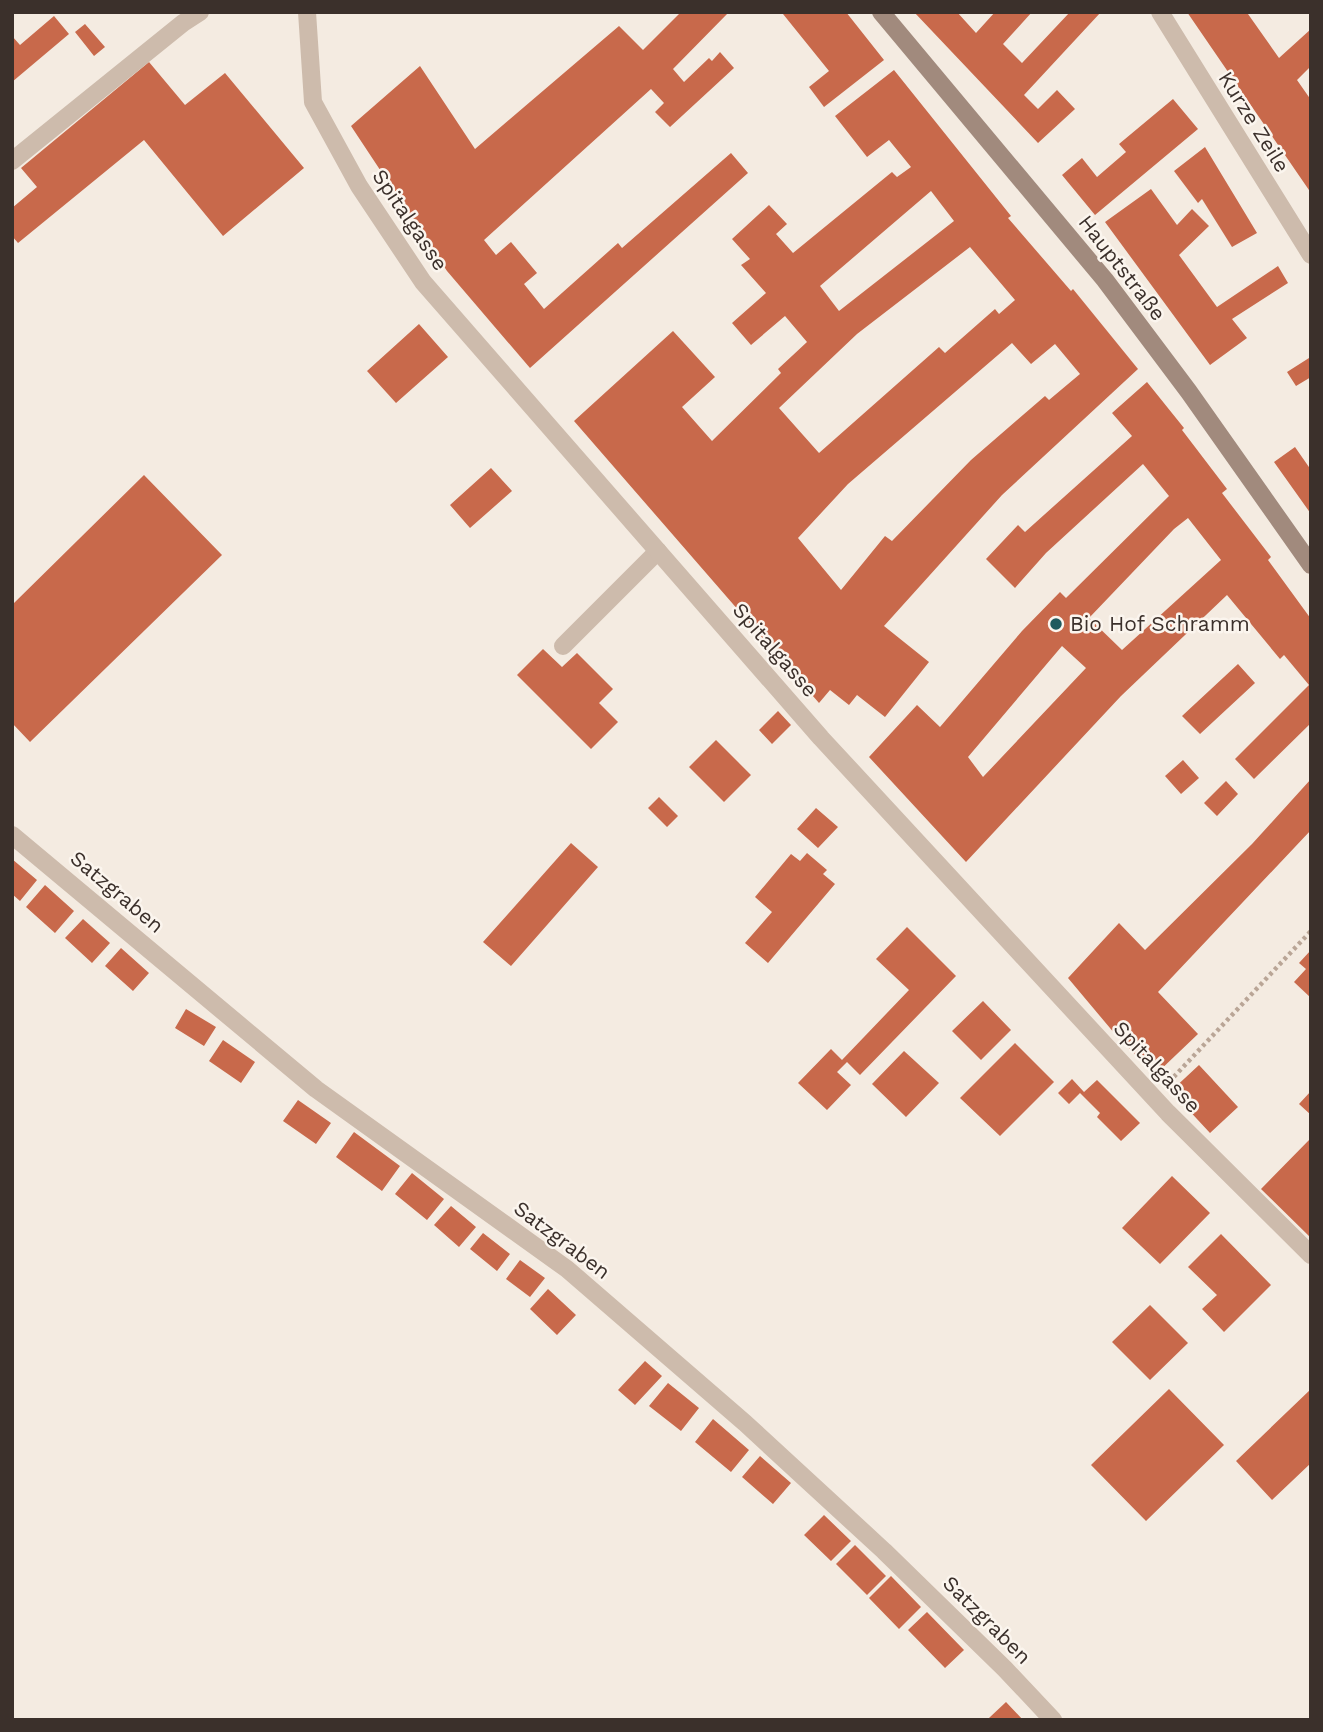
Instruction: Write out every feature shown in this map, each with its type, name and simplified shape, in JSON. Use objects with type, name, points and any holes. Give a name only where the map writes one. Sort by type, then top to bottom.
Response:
[{"type":"main road","name":"Hauptstraße","points":[[881,12],[1105,280],[1189,392],[1311,565]]},
{"type":"street","points":[[12,161],[200,12]]},
{"type":"street","name":"Spitalgasse","points":[[307,12],[313,102],[359,186],[423,282],[821,738],[1154,1098],[1311,1255]]},
{"type":"street","name":"Kurze Zeile","points":[[1160,12],[1311,255]]},
{"type":"street","points":[[562,646],[658,551]]},
{"type":"street","name":"Satzgraben","points":[[12,835],[316,1089],[578,1278],[745,1423],[884,1551],[1005,1669],[1053,1720]]},
{"type":"path","points":[[1154,1098],[1311,931]]},
{"type":"building","points":[[681,12],[729,12],[673,69],[684,82],[709,58],[712,61],[720,52],[734,68],[670,127],[655,112],[664,103],[651,89],[484,240],[496,255],[511,242],[537,273],[524,284],[544,309],[618,243],[622,248],[731,153],[748,173],[530,368],[447,271],[351,126],[420,66],[475,149],[619,26],[643,50]]},
{"type":"building","points":[[846,12],[884,60],[824,107],[809,87],[829,71],[783,14]]},
{"type":"building","points":[[914,12],[957,12],[976,33],[995,12],[1032,12],[1003,44],[1022,63],[1070,12],[1101,12],[1024,95],[1038,109],[1057,90],[1075,109],[1038,143]]},
{"type":"building","points":[[1187,12],[1250,12],[1248,14],[1279,58],[1311,29],[1311,66],[1297,80],[1311,100],[1311,193]]},
{"type":"building","points":[[54,16],[69,34],[12,82],[12,36],[20,45]]},
{"type":"building","points":[[85,24],[105,47],[94,56],[75,32]]},
{"type":"building","points":[[149,62],[185,105],[225,73],[304,168],[223,236],[144,140],[18,243],[12,236],[12,208],[37,187],[21,168]]},
{"type":"building","points":[[894,70],[1011,216],[1008,218],[1071,291],[1073,289],[1138,369],[1002,495],[884,626],[929,662],[885,717],[857,695],[849,705],[830,690],[819,703],[574,421],[673,331],[715,377],[682,407],[712,441],[781,373],[778,369],[807,342],[785,316],[751,345],[732,323],[766,293],[741,265],[750,259],[732,239],[769,205],[787,224],[776,234],[793,253],[892,172],[897,177],[911,167],[889,140],[867,157],[835,116]],"holes":[[[931,191],[954,221],[839,311],[820,286]],[[970,247],[1015,300],[999,314],[995,309],[945,353],[939,347],[819,453],[779,408],[857,334]],[[1012,343],[1031,364],[1055,344],[1080,374],[1049,400],[1045,396],[971,460],[892,541],[885,536],[841,590],[798,538],[848,484]]]},
{"type":"building","points":[[1173,99],[1198,129],[1095,215],[1062,175],[1082,158],[1097,177],[1126,152],[1119,144]]},
{"type":"building","points":[[1205,147],[1257,233],[1232,247],[1202,199],[1198,203],[1174,171]]},
{"type":"building","points":[[1151,189],[1177,225],[1192,209],[1209,226],[1179,255],[1217,307],[1278,266],[1288,283],[1232,319],[1247,338],[1210,365],[1105,222]]},
{"type":"building","points":[[419,324],[448,357],[396,403],[367,371]]},
{"type":"building","points":[[1309,358],[1311,377],[1296,386],[1287,372]]},
{"type":"building","points":[[1147,382],[1227,489],[1222,493],[1271,557],[1268,560],[1311,619],[1311,723],[1254,779],[1235,759],[1309,685],[1284,655],[1280,659],[1227,595],[1121,696],[966,862],[869,757],[917,705],[940,727],[1022,631],[1060,592],[1066,598],[1169,496],[1143,464],[1046,553],[1015,588],[986,559],[1018,525],[1025,532],[1132,436],[1112,413]],"holes":[[[1188,518],[1221,560],[1122,650],[1089,618],[1174,529]],[[1062,646],[1086,668],[983,777],[968,757]]]},
{"type":"building","points":[[1295,447],[1311,470],[1311,514],[1274,462]]},
{"type":"building","points":[[491,468],[512,491],[470,528],[450,505]]},
{"type":"building","points":[[144,475],[222,555],[30,742],[12,723],[12,605]]},
{"type":"building","points":[[543,649],[562,667],[577,653],[613,689],[599,703],[618,722],[591,749],[517,675]]},
{"type":"building","points":[[1238,664],[1255,683],[1200,734],[1182,716]]},
{"type":"building","points":[[778,711],[791,725],[772,744],[759,730]]},
{"type":"building","points":[[716,740],[751,775],[724,802],[689,767]]},
{"type":"building","points":[[1183,760],[1199,778],[1181,794],[1165,776]]},
{"type":"building","points":[[1311,779],[1311,830],[1158,992],[1198,1034],[1155,1075],[1115,1034],[1068,978],[1119,923],[1145,950],[1252,844]]},
{"type":"building","points":[[1226,781],[1238,794],[1217,816],[1204,803]]},
{"type":"building","points":[[659,797],[678,816],[667,827],[648,808]]},
{"type":"building","points":[[816,808],[838,827],[818,848],[797,829]]},
{"type":"building","points":[[571,843],[598,867],[511,966],[483,942]]},
{"type":"building","points":[[807,853],[827,870],[823,874],[835,884],[768,963],[745,943],[772,912],[755,897],[791,854],[800,861]]},
{"type":"building","points":[[12,859],[37,880],[20,901],[12,894]]},
{"type":"building","points":[[45,885],[74,911],[55,933],[26,907]]},
{"type":"building","points":[[83,919],[110,943],[92,963],[65,938]]},
{"type":"building","points":[[907,927],[956,976],[860,1075],[847,1062],[837,1072],[851,1085],[827,1110],[798,1083],[831,1049],[842,1060],[909,990],[876,959]]},
{"type":"building","points":[[121,948],[149,973],[133,991],[105,966]]},
{"type":"building","points":[[1311,950],[1311,998],[1294,982],[1306,969],[1299,963]]},
{"type":"building","points":[[983,1001],[1011,1030],[981,1060],[952,1031]]},
{"type":"building","points":[[186,1009],[216,1027],[204,1046],[175,1028]]},
{"type":"building","points":[[223,1040],[255,1062],[241,1083],[209,1061]]},
{"type":"building","points":[[1015,1043],[1054,1082],[1000,1136],[960,1098]]},
{"type":"building","points":[[904,1051],[939,1083],[906,1117],[872,1084]]},
{"type":"building","points":[[1199,1065],[1238,1107],[1210,1133],[1171,1091]]},
{"type":"building","points":[[1072,1079],[1084,1092],[1097,1080],[1140,1123],[1121,1141],[1097,1117],[1100,1113],[1080,1093],[1069,1104],[1058,1093]]},
{"type":"building","points":[[1311,1091],[1311,1115],[1299,1104]]},
{"type":"building","points":[[298,1100],[331,1123],[316,1144],[283,1121]]},
{"type":"building","points":[[354,1132],[400,1166],[382,1191],[336,1157]]},
{"type":"building","points":[[1311,1138],[1311,1238],[1261,1189]]},
{"type":"building","points":[[412,1173],[444,1199],[427,1220],[395,1194]]},
{"type":"building","points":[[1172,1176],[1210,1213],[1160,1264],[1122,1228]]},
{"type":"building","points":[[451,1206],[476,1227],[459,1247],[434,1225]]},
{"type":"building","points":[[483,1233],[510,1254],[497,1271],[470,1249]]},
{"type":"building","points":[[1221,1234],[1271,1285],[1224,1332],[1202,1309],[1217,1295],[1188,1267]]},
{"type":"building","points":[[520,1260],[545,1278],[530,1297],[506,1279]]},
{"type":"building","points":[[548,1289],[576,1315],[557,1335],[530,1309]]},
{"type":"building","points":[[1150,1305],[1188,1343],[1150,1380],[1112,1342]]},
{"type":"building","points":[[645,1361],[662,1376],[635,1405],[618,1390]]},
{"type":"building","points":[[668,1383],[699,1408],[681,1431],[649,1406]]},
{"type":"building","points":[[1169,1389],[1224,1445],[1146,1521],[1091,1465]]},
{"type":"building","points":[[1311,1389],[1311,1463],[1272,1500],[1236,1461]]},
{"type":"building","points":[[713,1419],[749,1450],[731,1472],[695,1442]]},
{"type":"building","points":[[760,1456],[791,1483],[773,1504],[742,1477]]},
{"type":"building","points":[[824,1515],[851,1541],[831,1561],[804,1535]]},
{"type":"building","points":[[855,1545],[886,1576],[867,1595],[836,1564]]},
{"type":"building","points":[[891,1576],[921,1607],[899,1629],[869,1598]]},
{"type":"building","points":[[927,1612],[964,1650],[945,1668],[908,1630]]},
{"type":"building","points":[[1006,1702],[1023,1720],[989,1718]]},
{"type":"place","name":"Bio Hof Schramm","points":[[1056,624]]}]
